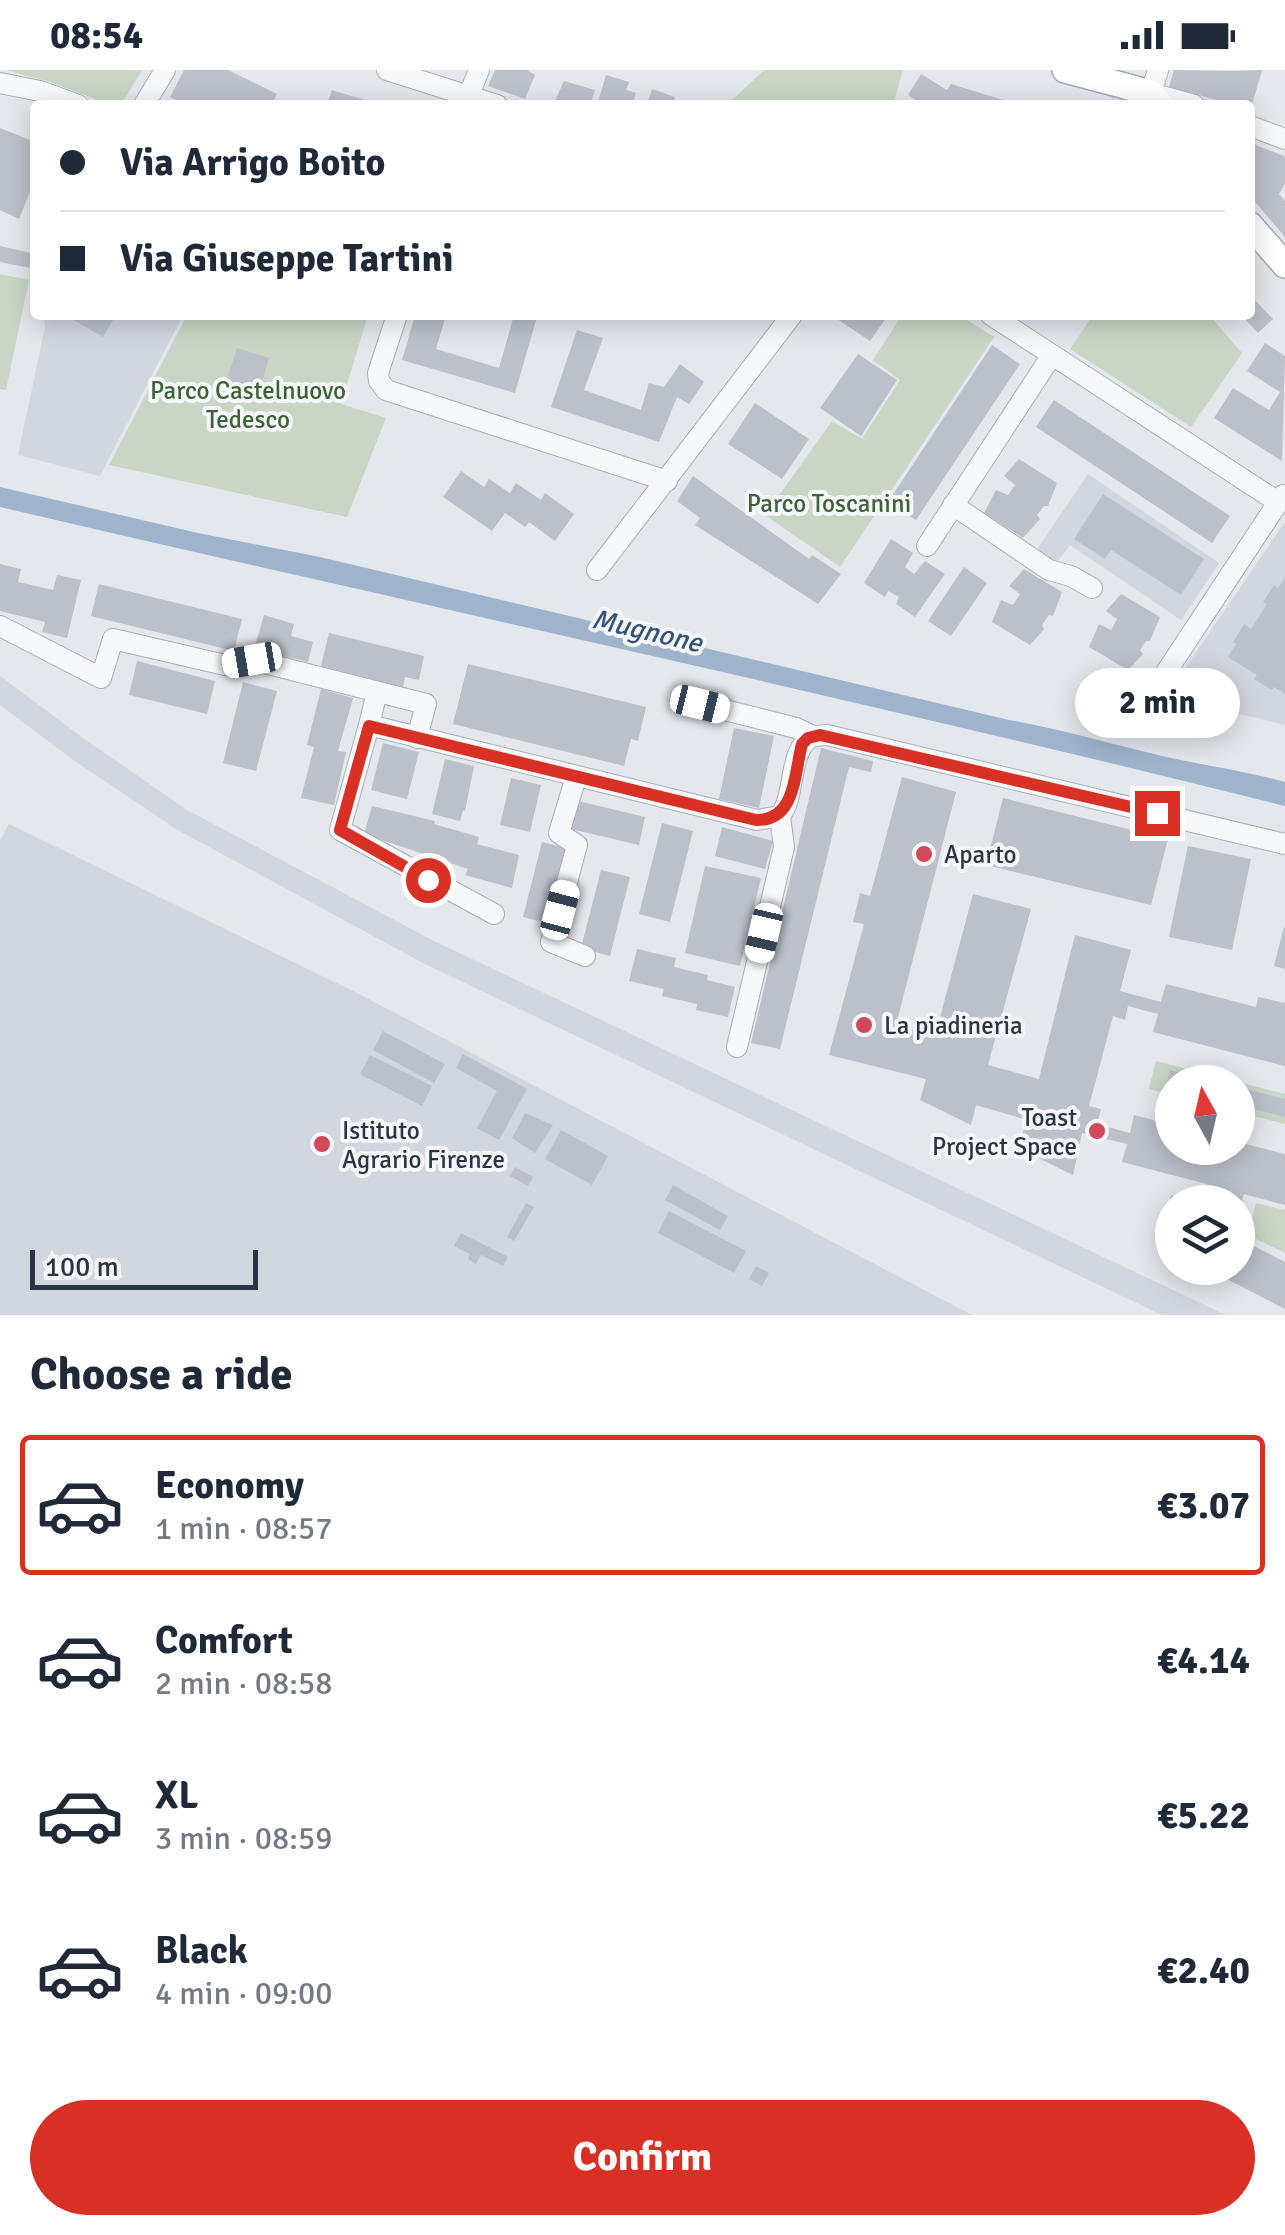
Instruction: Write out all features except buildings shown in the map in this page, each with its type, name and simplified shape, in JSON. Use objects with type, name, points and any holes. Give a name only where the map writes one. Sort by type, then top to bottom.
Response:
[{"type":"main road","points":[[1065,70],[1108,92]]},
{"type":"main road","points":[[1255,231],[1285,265]]},
{"type":"street","points":[[147,100],[165,70]]},
{"type":"street","points":[[387,70],[467,100],[479,70]]},
{"type":"street","points":[[0,83],[63,100]]},
{"type":"street","points":[[1156,89],[1182,100]]},
{"type":"street","points":[[1255,128],[1285,139]]},
{"type":"street","points":[[395,320],[378,376],[389,391],[667,482]]},
{"type":"street","points":[[597,570],[788,320]]},
{"type":"street","points":[[999,320],[1282,498],[1154,689]]},
{"type":"street","points":[[927,546],[1052,354]]},
{"type":"street","points":[[953,505],[1049,570],[1092,588]]},
{"type":"street","points":[[0,626],[101,678],[113,639],[225,665],[252,660],[426,704],[417,738]]},
{"type":"street","points":[[378,692],[340,830],[494,914]]},
{"type":"street","points":[[700,704],[796,728],[812,736],[827,735],[1285,844]]},
{"type":"street","points":[[369,726],[756,820],[780,816]]},
{"type":"street","points":[[738,1047],[784,847],[780,816],[787,806],[802,744],[812,736]]},
{"type":"street","points":[[576,777],[559,833],[577,845],[550,942],[585,956]]},
{"type":"shaded area","points":[[44,320],[180,320],[100,476],[18,455]]},
{"type":"shaded area","points":[[1088,474],[1219,563],[1181,620],[1070,545],[1056,564],[1036,551]]},
{"type":"shaded area","points":[[1285,522],[1285,725],[1166,696],[1261,557]]},
{"type":"shaded area","points":[[0,676],[187,810],[434,941],[1155,1281],[1155,1285],[1226,1315],[1162,1315],[423,963],[176,829],[0,705]]},
{"type":"shaded area","name":"Istituto Agrario Firenze","points":[[9,824],[357,993],[972,1315],[0,1315],[0,840]]},
{"type":"green space","points":[[6,70],[142,70],[124,100],[98,100]]},
{"type":"green space","points":[[764,70],[903,70],[894,100],[732,100]]},
{"type":"green space","points":[[0,274],[29,280],[6,390],[0,389]]},
{"type":"green space","name":"Parco Castelnuovo Tedesco","points":[[184,320],[366,320],[341,404],[386,418],[347,517],[109,465]]},
{"type":"green space","name":"Parco Toscanini","points":[[899,320],[967,320],[994,337],[840,567],[765,515],[832,421],[862,439],[900,380],[873,360]]},
{"type":"green space","points":[[1090,320],[1213,320],[1242,353],[1191,427],[1070,349]]},
{"type":"green space","points":[[1155,1065],[1155,1091],[1149,1089]]},
{"type":"green space","points":[[1255,1086],[1285,1094],[1285,1124],[1255,1116]]},
{"type":"green space","points":[[1256,1203],[1285,1210],[1285,1253],[1255,1238]]},
{"type":"water","points":[[0,487],[320,557],[1162,756],[1270,778],[1285,782],[1285,806],[0,507]]},
{"type":"place","name":"Aparto","points":[[924,854]]},
{"type":"place","name":"La piadineria","points":[[864,1025]]},
{"type":"place","name":"Toast Project Space","points":[[1097,1131]]},
{"type":"place","name":"Istituto Agrario Firenze","points":[[322,1144]]},
{"type":"route","points":[[428,880],[340,830],[369,726],[756,820],[776,818],[785,810],[802,744],[820,735],[1157,813]]},
{"type":"water label","name":"Mugnone","points":[[647,631]]}]
